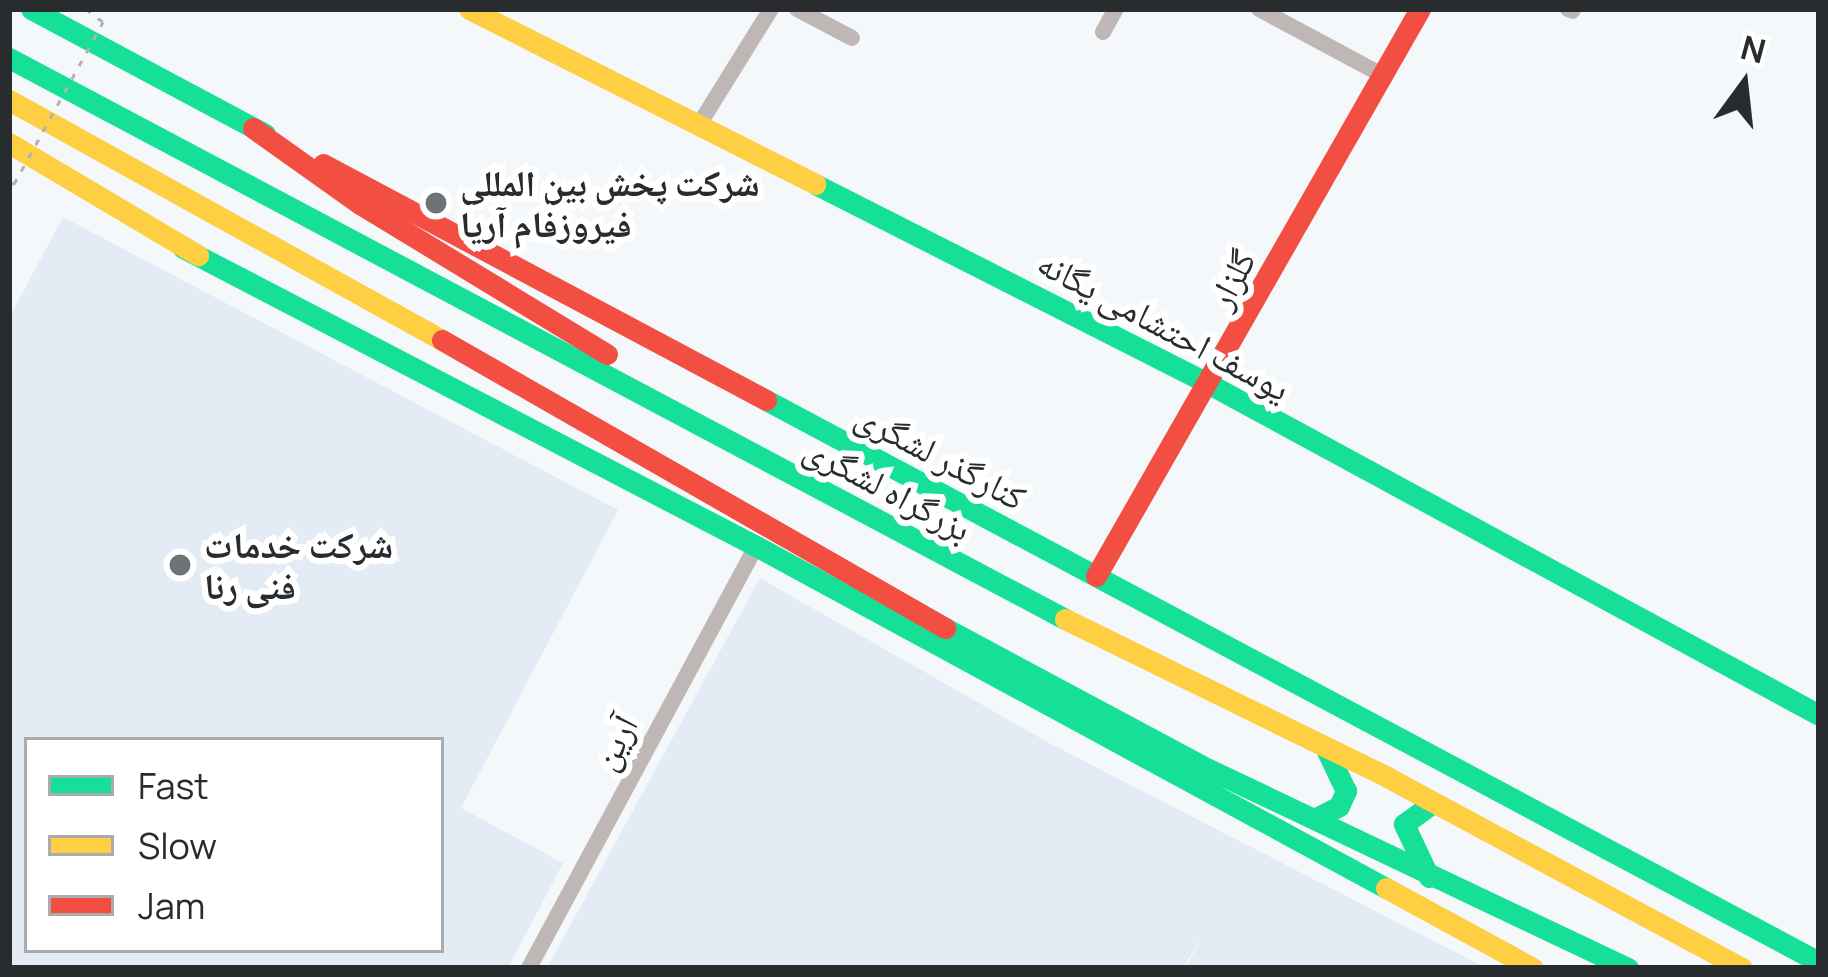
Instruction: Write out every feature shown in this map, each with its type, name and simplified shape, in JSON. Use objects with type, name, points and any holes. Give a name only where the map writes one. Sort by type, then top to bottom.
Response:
[{"type":"main road","name":"کنارگذر لشگری","points":[[31,9],[53,15],[253,128],[1819,962]]},
{"type":"main road","name":"یوسف احتشامی یگانه","points":[[469,9],[1211,385],[1819,716]]},
{"type":"main road","name":"گلزار","points":[[1096,576],[1211,385],[1420,9]]},
{"type":"main road","name":"بزرگراه لشگری","points":[[9,58],[1184,682],[1433,802],[1742,968]]},
{"type":"main road","points":[[9,100],[226,214],[843,573],[1431,881],[1628,968]]},
{"type":"main road","points":[[253,128],[360,204],[570,329],[686,418]]},
{"type":"main road","points":[[9,142],[198,255]]},
{"type":"main road","points":[[9,161],[756,547],[1533,968]]},
{"type":"main road","points":[[1314,819],[1339,806],[1346,791],[1325,747]]},
{"type":"main road","points":[[1431,881],[1404,836],[1405,824],[1433,802]]},
{"type":"street","points":[[700,123],[771,9]]},
{"type":"street","points":[[797,9],[852,38]]},
{"type":"street","points":[[1103,32],[1116,9]]},
{"type":"street","points":[[1259,9],[1380,74]]},
{"type":"street","name":"آرین","points":[[529,968],[756,547]]},
{"type":"path","points":[[11,183],[103,22],[86,9]]},
{"type":"shaded area","points":[[63,217],[618,510],[461,808],[563,863],[508,968],[9,968],[9,318]]},
{"type":"shaded area","points":[[760,578],[1049,743],[1486,968],[1186,968],[1201,938],[1183,968],[547,968]]},
{"type":"traffic: fast","points":[[31,9],[265,134]]},
{"type":"traffic: fast","points":[[9,58],[1065,619]]},
{"type":"traffic: fast","points":[[815,184],[1211,385],[1819,715]]},
{"type":"traffic: fast","points":[[183,248],[756,546],[1386,888]]},
{"type":"traffic: fast","points":[[766,400],[1819,962]]},
{"type":"traffic: fast","points":[[945,628],[1200,765],[1628,968]]},
{"type":"traffic: fast","points":[[1314,819],[1339,806],[1346,791],[1325,747]]},
{"type":"traffic: fast","points":[[1429,877],[1404,824],[1433,803]]},
{"type":"traffic: slow","points":[[469,9],[815,184]]},
{"type":"traffic: slow","points":[[9,100],[442,340]]},
{"type":"traffic: slow","points":[[9,143],[198,255]]},
{"type":"traffic: slow","points":[[1065,619],[1387,777],[1742,968]]},
{"type":"traffic: slow","points":[[1386,888],[1533,968]]},
{"type":"traffic: jam","points":[[1096,576],[1420,9]]},
{"type":"traffic: jam","points":[[253,128],[360,204],[607,354]]},
{"type":"traffic: jam","points":[[323,164],[766,400]]},
{"type":"traffic: jam","points":[[442,340],[945,628]]},
{"type":"place","name":"شرکت پخش بین المللی فیروزفام آریا","points":[[436,203]]},
{"type":"place","name":"شرکت خدمات فنی رنا","points":[[180,565]]}]
